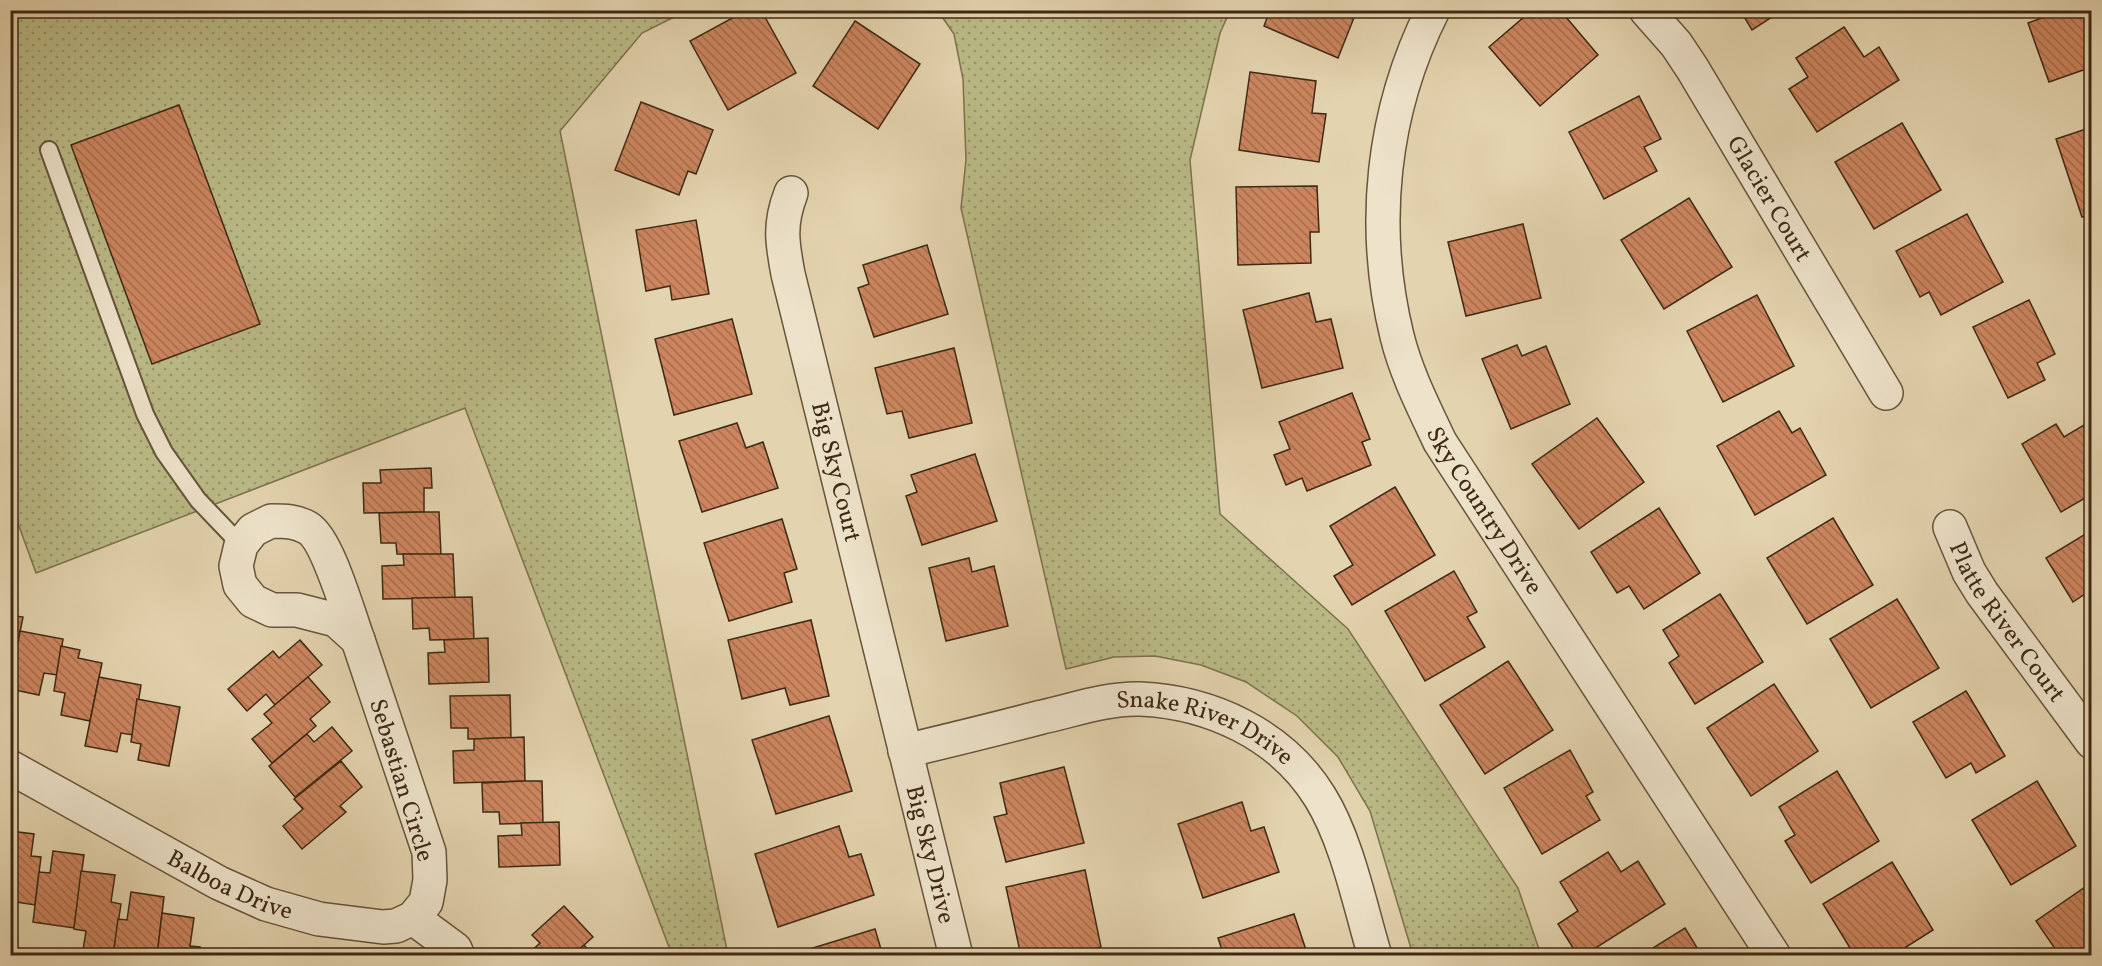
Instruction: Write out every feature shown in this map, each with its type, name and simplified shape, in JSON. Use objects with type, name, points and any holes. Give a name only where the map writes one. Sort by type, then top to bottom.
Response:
[{"type":"street","name":"Sky Country Drive","points":[[1433,10],[1418,40],[1397,103],[1385,164],[1382,220],[1386,280],[1397,337],[1415,390],[1440,442],[1774,956]]},
{"type":"street","name":"Glacier Court","points":[[1646,10],[1676,44],[1692,68],[1886,393]]},
{"type":"street","name":"Big Sky Court","points":[[791,193],[783,213],[781,239],[788,274],[905,751]]},
{"type":"street","name":"Sebastian Circle","points":[[241,545],[253,530],[272,521],[291,521],[310,529],[323,545],[358,640],[429,852],[430,880],[426,902],[413,918]]},
{"type":"street","name":"Platte River Court","points":[[1950,527],[1969,572],[1982,592],[2091,742]]},
{"type":"street","points":[[241,545],[236,566],[240,585],[253,601],[272,610],[297,610],[336,620],[358,640]]},
{"type":"street","name":"Snake River Drive","points":[[905,751],[1098,704],[1138,699],[1183,703],[1224,716],[1263,737],[1294,764],[1320,796],[1338,832],[1375,956]]},
{"type":"street","name":"Big Sky Drive","points":[[905,751],[956,956]]},
{"type":"street","name":"Balboa Drive","points":[[10,767],[219,883],[266,904],[319,919],[383,927],[396,926],[413,918]]},
{"type":"street","points":[[413,918],[454,950],[458,956]]},
{"type":"lane","points":[[49,150],[145,414],[164,452],[198,500],[241,545]]},
{"type":"green space","points":[[11,11],[686,11],[642,33],[560,131],[728,955],[672,955],[465,408],[36,573],[11,504]]},
{"type":"green space","points":[[938,11],[1230,11],[1220,33],[1190,160],[1220,514],[1348,629],[1518,888],[1541,955],[1413,955],[1370,811],[1338,757],[1297,716],[1246,682],[1201,665],[1155,656],[1114,657],[1066,669],[961,208],[966,160],[963,79],[954,34]]},
{"type":"building","points":[[747,10],[761,10],[796,73],[728,110],[690,41]]},
{"type":"building","points":[[1270,10],[1357,10],[1338,58],[1264,26]]},
{"type":"building","points":[[1532,10],[1560,10],[1598,55],[1540,106],[1489,47]]},
{"type":"building","points":[[1740,10],[1783,10],[1752,30]]},
{"type":"building","points":[[2048,10],[2091,10],[2092,13],[2092,67],[2049,82],[2028,23],[2050,15]]},
{"type":"building","points":[[855,21],[920,64],[878,129],[813,86]]},
{"type":"building","points":[[1844,27],[1864,57],[1879,47],[1899,80],[1817,132],[1789,89],[1808,77],[1796,58]]},
{"type":"building","points":[[1250,72],[1316,81],[1312,113],[1326,114],[1319,162],[1239,150]]},
{"type":"building","points":[[1639,96],[1661,139],[1644,147],[1657,171],[1604,199],[1569,132]]},
{"type":"building","points":[[641,102],[713,130],[696,174],[688,171],[679,195],[615,170]]},
{"type":"building","points":[[179,105],[260,324],[152,364],[71,145]]},
{"type":"building","points":[[1902,123],[1941,190],[1874,229],[1835,162]]},
{"type":"building","points":[[2092,127],[2092,214],[2082,217],[2056,139]]},
{"type":"building","points":[[1317,186],[1319,232],[1310,232],[1311,263],[1238,265],[1236,187]]},
{"type":"building","points":[[1689,198],[1732,267],[1664,309],[1621,240]]},
{"type":"building","points":[[1967,214],[2003,282],[1941,315],[1929,292],[1920,297],[1896,251]]},
{"type":"building","points":[[696,220],[709,294],[672,300],[670,286],[646,291],[636,230]]},
{"type":"building","points":[[1523,224],[1541,298],[1466,316],[1448,242]]},
{"type":"building","points":[[927,245],[948,314],[874,337],[858,288],[869,284],[863,265]]},
{"type":"building","points":[[1309,293],[1316,322],[1331,319],[1343,368],[1262,388],[1243,310]]},
{"type":"building","points":[[1757,295],[1794,366],[1723,402],[1687,331]]},
{"type":"building","points":[[2029,300],[2055,354],[2037,363],[2045,380],[2008,398],[1973,327]]},
{"type":"building","points":[[732,319],[752,394],[674,415],[655,339]]},
{"type":"building","points":[[1517,345],[1522,356],[1546,346],[1570,404],[1511,429],[1482,359]]},
{"type":"building","points":[[954,348],[972,423],[909,438],[902,411],[887,414],[875,368]]},
{"type":"building","points":[[1352,393],[1370,439],[1362,442],[1371,465],[1307,491],[1302,478],[1286,485],[1274,455],[1290,449],[1279,422]]},
{"type":"building","points":[[1779,411],[1792,433],[1800,428],[1826,475],[1755,515],[1717,446]]},
{"type":"building","points":[[1597,418],[1644,482],[1579,529],[1532,464]]},
{"type":"building","points":[[737,423],[746,448],[763,442],[778,488],[702,512],[679,441]]},
{"type":"building","points":[[2056,424],[2064,437],[2084,425],[2092,439],[2092,494],[2061,512],[2022,444]]},
{"type":"building","points":[[975,454],[997,521],[922,545],[906,496],[917,492],[911,475]]},
{"type":"building","points":[[431,468],[432,488],[424,488],[424,512],[364,513],[363,483],[381,483],[380,470]]},
{"type":"building","points":[[1395,487],[1435,555],[1352,605],[1334,576],[1353,565],[1330,526]]},
{"type":"building","points":[[1659,508],[1700,573],[1644,609],[1629,586],[1617,593],[1591,552]]},
{"type":"building","points":[[439,512],[441,555],[397,554],[396,543],[381,543],[379,513]]},
{"type":"building","points":[[1833,518],[1873,585],[1807,624],[1767,558]]},
{"type":"building","points":[[782,519],[797,569],[784,573],[792,602],[729,621],[704,543]]},
{"type":"building","points":[[2092,530],[2092,598],[2088,592],[2073,602],[2046,558]]},
{"type":"building","points":[[403,554],[453,554],[455,598],[383,599],[382,566],[404,565]]},
{"type":"building","points":[[969,558],[972,572],[994,566],[1008,626],[946,641],[929,568]]},
{"type":"building","points":[[1454,571],[1477,612],[1467,617],[1485,647],[1425,681],[1385,611]]},
{"type":"building","points":[[1720,594],[1763,662],[1695,704],[1669,663],[1679,656],[1663,630]]},
{"type":"building","points":[[472,597],[474,639],[430,640],[429,628],[413,629],[412,598]]},
{"type":"building","points":[[1897,599],[1939,668],[1871,708],[1830,639]]},
{"type":"building","points":[[10,615],[23,617],[10,682]]},
{"type":"building","points":[[811,620],[829,696],[790,705],[785,688],[742,699],[728,640]]},
{"type":"building","points":[[20,631],[63,639],[57,675],[44,673],[39,695],[10,689]]},
{"type":"building","points":[[488,638],[489,682],[429,684],[428,653],[445,652],[444,640]]},
{"type":"building","points":[[300,640],[322,665],[275,705],[266,694],[247,711],[228,689],[273,651],[279,658]]},
{"type":"building","points":[[61,646],[80,650],[78,658],[102,663],[90,721],[61,715],[65,693],[54,691]]},
{"type":"building","points":[[1508,661],[1553,730],[1485,774],[1440,705]]},
{"type":"building","points":[[99,677],[141,685],[133,735],[121,733],[117,752],[85,746]]},
{"type":"building","points":[[308,677],[330,702],[310,719],[316,726],[272,763],[252,739],[272,723],[264,714]]},
{"type":"building","points":[[1774,684],[1818,751],[1751,796],[1707,728]]},
{"type":"building","points":[[1966,691],[2005,756],[1976,773],[1971,763],[1946,778],[1913,722]]},
{"type":"building","points":[[510,695],[511,738],[468,739],[468,728],[451,728],[450,696]]},
{"type":"building","points":[[137,699],[180,707],[169,766],[138,760],[141,744],[131,742]]},
{"type":"building","points":[[829,716],[852,791],[776,814],[752,740]]},
{"type":"building","points":[[332,727],[352,751],[295,797],[269,766],[307,734],[314,742]]},
{"type":"building","points":[[524,737],[525,781],[454,783],[453,751],[474,750],[474,739]]},
{"type":"building","points":[[1570,750],[1593,792],[1586,796],[1600,820],[1542,854],[1504,788]]},
{"type":"building","points":[[341,761],[362,787],[340,806],[346,812],[302,849],[283,826],[303,809],[294,799]]},
{"type":"building","points":[[1064,767],[1084,843],[1006,862],[994,817],[1007,814],[1000,783]]},
{"type":"building","points":[[1837,771],[1879,841],[1811,883],[1785,841],[1795,835],[1779,807]]},
{"type":"building","points":[[542,781],[543,823],[500,824],[499,812],[483,812],[482,783]]},
{"type":"building","points":[[2037,781],[2076,846],[2011,885],[1972,820]]},
{"type":"building","points":[[1242,802],[1251,831],[1264,827],[1279,872],[1203,898],[1178,824]]},
{"type":"building","points":[[559,822],[560,865],[499,867],[498,836],[522,835],[521,823]]},
{"type":"building","points":[[839,826],[849,857],[861,854],[874,895],[778,927],[755,854]]},
{"type":"building","points":[[10,831],[34,834],[31,856],[41,857],[35,905],[10,901]]},
{"type":"building","points":[[53,851],[84,855],[74,928],[33,922],[39,872],[50,873]]},
{"type":"building","points":[[1608,852],[1621,872],[1638,861],[1665,904],[1583,956],[1578,956],[1558,924],[1578,911],[1560,882]]},
{"type":"building","points":[[1892,862],[1933,930],[1892,956],[1855,956],[1823,904]]},
{"type":"building","points":[[1085,870],[1101,947],[1062,956],[1021,956],[1006,887]]},
{"type":"building","points":[[81,871],[115,875],[111,902],[121,904],[113,956],[82,956],[86,931],[74,929]]},
{"type":"building","points":[[2091,883],[2092,956],[2060,956],[2036,921]]},
{"type":"building","points":[[131,892],[164,897],[157,956],[113,956],[118,919],[127,920]]},
{"type":"building","points":[[564,906],[593,937],[572,956],[526,956],[540,943],[532,935]]},
{"type":"building","points":[[162,913],[194,918],[190,946],[200,947],[199,956],[157,956]]},
{"type":"building","points":[[1294,914],[1308,956],[1224,956],[1218,938]]},
{"type":"building","points":[[1685,928],[1702,956],[1640,956]]},
{"type":"building","points":[[875,929],[883,956],[805,956],[803,951]]},
{"type":"building","points":[[584,945],[594,956],[572,956]]}]
